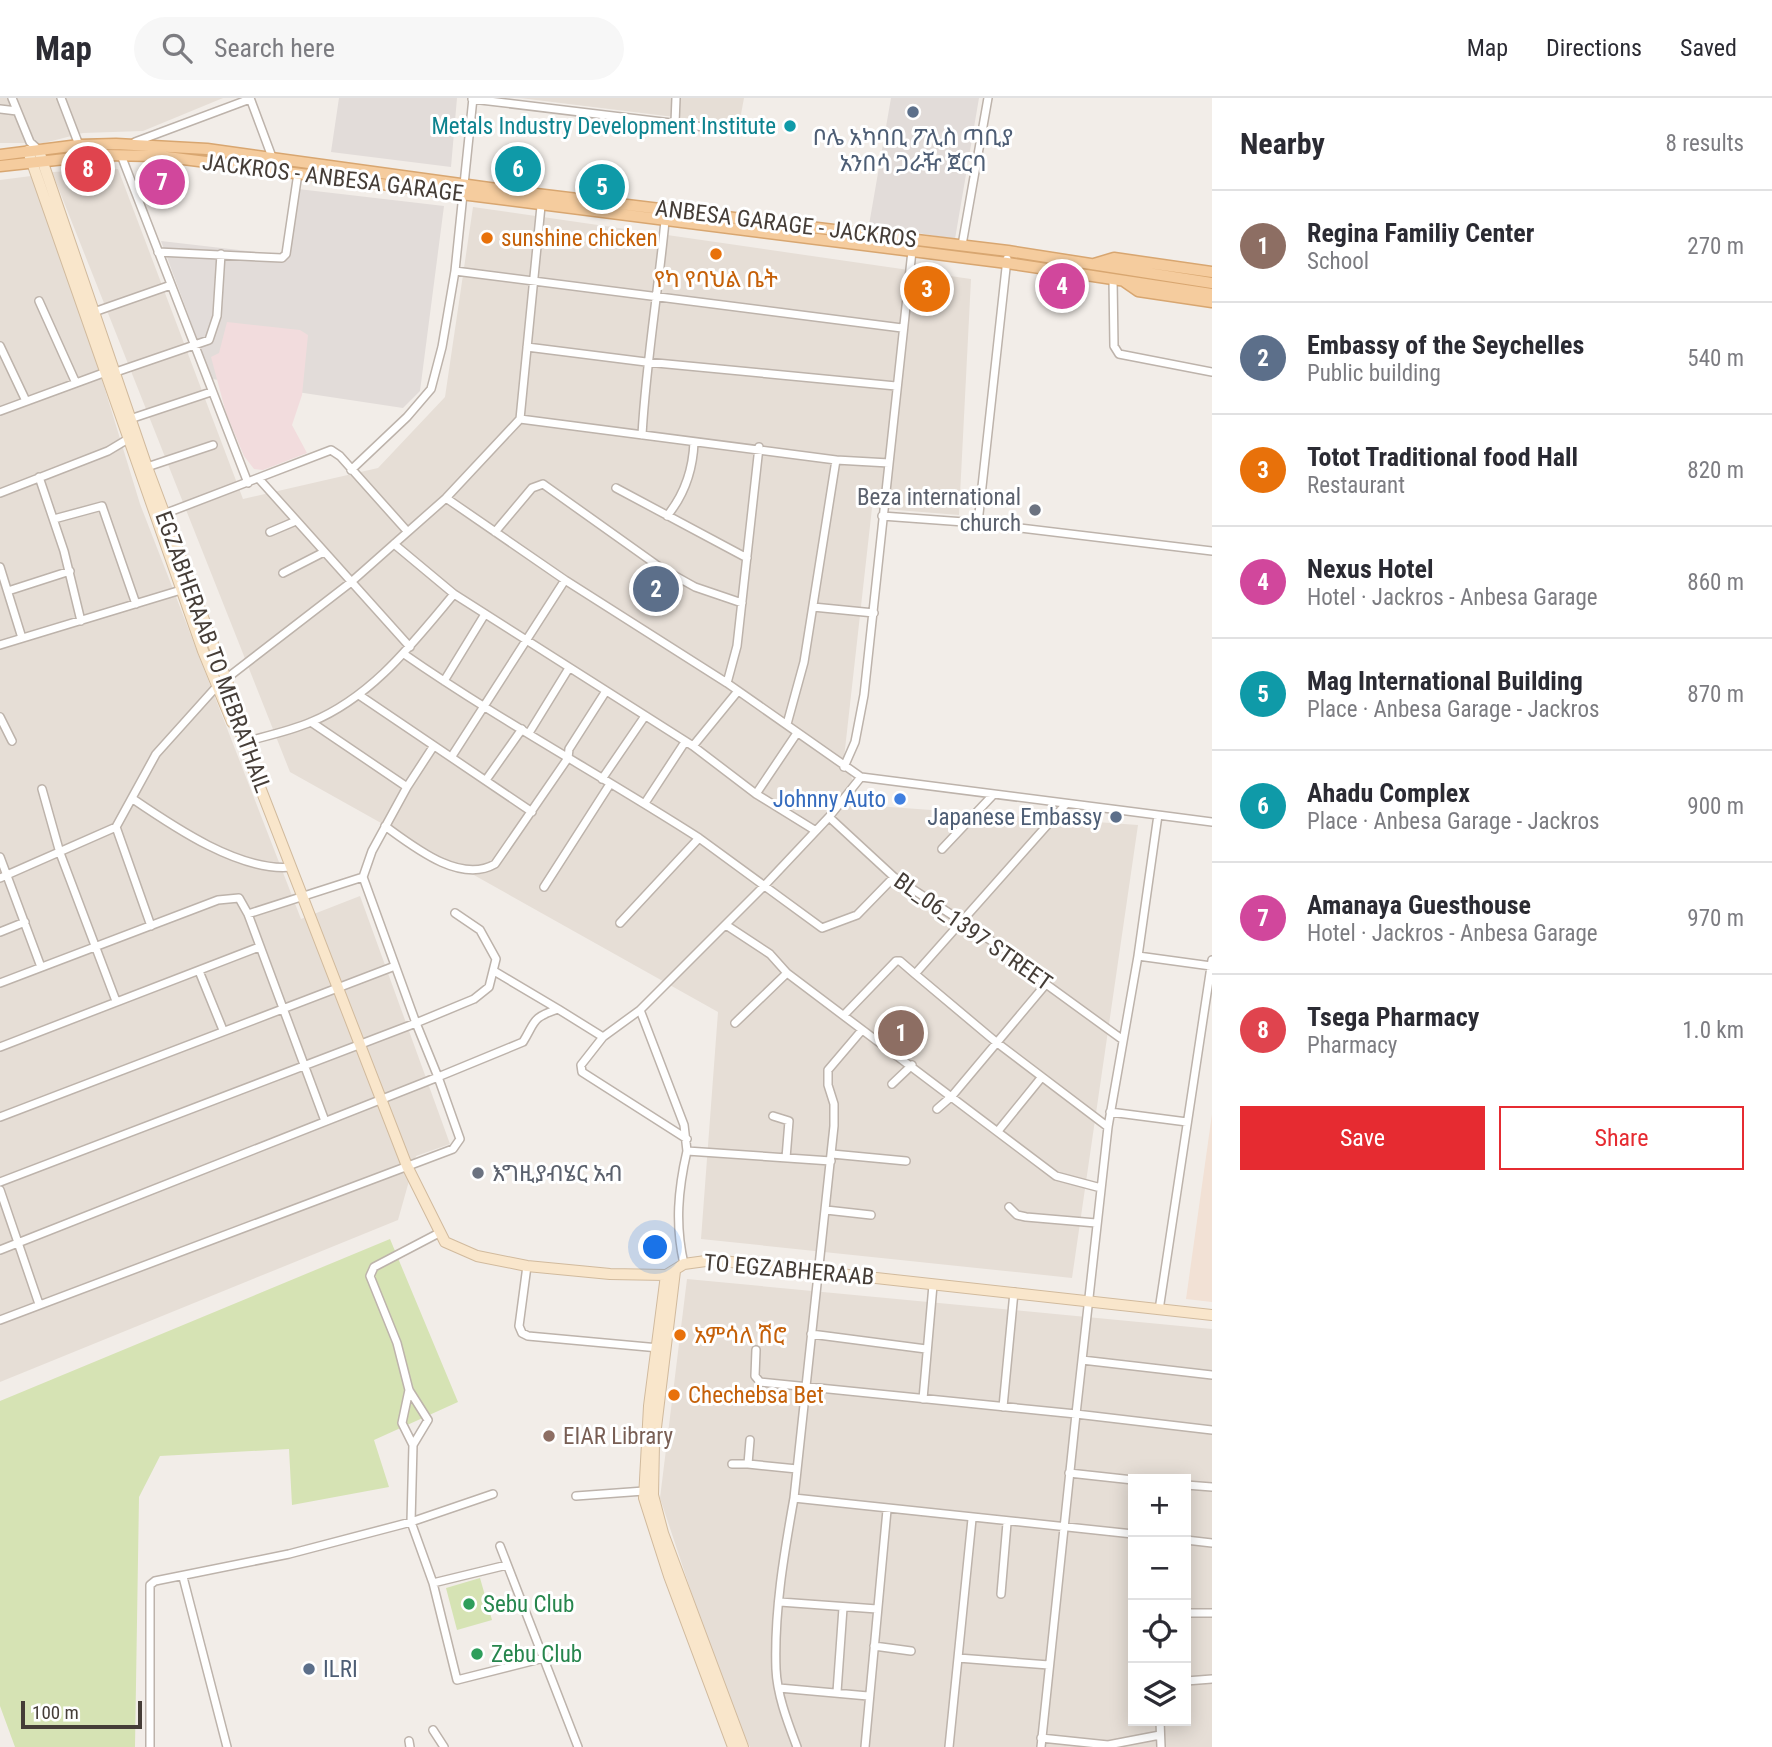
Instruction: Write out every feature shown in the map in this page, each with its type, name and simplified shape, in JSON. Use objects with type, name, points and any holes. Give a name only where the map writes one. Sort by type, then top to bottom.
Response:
[{"type":"main road","name":"ANBESA GARAGE - JACKROS","points":[[34,154],[79,145],[131,144],[272,157],[462,189],[794,231],[1008,251],[1092,265],[1117,276]]},
{"type":"main road","name":"JACKROS - ANBESA GARAGE","points":[[34,154],[121,155],[462,189],[541,206],[665,222],[794,231],[912,251],[1117,276]]},
{"type":"main road","points":[[0,155],[34,154]]},
{"type":"main road","points":[[0,166],[34,154]]},
{"type":"main road","points":[[34,154],[110,372],[126,439],[181,590],[221,681]]},
{"type":"main road","name":"EGZABHERAAB TO MEBRATHAIL","points":[[34,154],[94,312],[110,372],[137,434],[221,681],[232,722],[242,736],[336,988],[407,1166]]},
{"type":"main road","points":[[1092,265],[1114,258],[1212,272]]},
{"type":"main road","points":[[1117,276],[1212,283]]},
{"type":"main road","points":[[1117,276],[1146,284],[1212,293]]},
{"type":"main road","points":[[1117,276],[1138,291],[1212,302]]},
{"type":"main road","points":[[407,1166],[439,1233],[445,1241],[464,1252],[527,1266],[610,1275],[670,1273],[644,1490],[647,1513],[743,1747]]},
{"type":"main road","name":"TO EGZABHERAAB","points":[[670,1273],[684,1264],[713,1261],[1212,1315]]},
{"type":"main road","points":[[661,1348],[653,1495],[733,1747]]},
{"type":"street","name":"EGZABHERAAB TO MEBRATHAIL","points":[[12,98],[34,154]]},
{"type":"street","points":[[61,98],[79,145]]},
{"type":"street","points":[[131,144],[250,98],[272,157]]},
{"type":"street","points":[[674,123],[676,98]]},
{"type":"street","points":[[962,246],[988,98]]},
{"type":"street","points":[[351,470],[407,417],[431,389],[442,346],[455,271],[473,99],[729,130]]},
{"type":"street","points":[[0,108],[17,111]]},
{"type":"street","points":[[121,155],[248,483]]},
{"type":"street","points":[[159,252],[279,259],[286,254],[298,173]]},
{"type":"street","points":[[3,876],[116,827],[156,754],[221,681],[350,583],[446,498],[520,419],[541,206]]},
{"type":"street","points":[[642,435],[646,362],[658,297],[665,222]]},
{"type":"street","points":[[844,767],[859,721],[874,613],[882,516],[912,251]]},
{"type":"street","points":[[978,523],[1008,251]]},
{"type":"street","points":[[0,411],[75,382],[192,344],[209,341],[214,332],[221,254]]},
{"type":"street","points":[[455,271],[902,328]]},
{"type":"street","points":[[1117,276],[1114,346],[1119,354],[1212,372]]},
{"type":"street","points":[[94,312],[171,285]]},
{"type":"street","points":[[39,300],[75,382]]},
{"type":"street","points":[[527,347],[646,362],[896,386]]},
{"type":"street","points":[[1,351],[26,401]]},
{"type":"street","points":[[130,419],[212,392]]},
{"type":"street","points":[[520,419],[694,442],[759,447],[836,460],[888,463]]},
{"type":"street","points":[[0,493],[108,451],[137,434]]},
{"type":"street","points":[[667,516],[680,500],[693,461],[694,442]]},
{"type":"street","points":[[147,467],[213,444]]},
{"type":"street","points":[[727,682],[734,666],[759,447]]},
{"type":"street","points":[[164,514],[260,480],[296,462],[331,450],[407,531]]},
{"type":"street","points":[[787,724],[804,663],[836,460]]},
{"type":"street","points":[[39,477],[70,572],[81,621]]},
{"type":"street","points":[[260,480],[410,647]]},
{"type":"street","points":[[495,532],[532,488],[543,484],[662,568],[695,587],[742,603]]},
{"type":"street","points":[[616,488],[747,558]]},
{"type":"street","points":[[446,498],[565,580],[727,682],[861,778],[1212,821]]},
{"type":"street","points":[[54,519],[102,506],[136,604]]},
{"type":"street","points":[[882,516],[978,523],[1212,551]]},
{"type":"street","points":[[270,532],[296,521]]},
{"type":"street","points":[[394,544],[454,594],[689,744],[756,794],[816,831]]},
{"type":"street","points":[[282,573],[324,552]]},
{"type":"street","points":[[0,567],[22,638]]},
{"type":"street","points":[[8,591],[70,572]]},
{"type":"street","points":[[452,756],[565,580]]},
{"type":"street","points":[[0,645],[181,590]]},
{"type":"street","points":[[242,736],[311,722],[359,695],[404,654],[454,594]]},
{"type":"street","points":[[813,607],[874,613]]},
{"type":"street","points":[[443,681],[485,614]]},
{"type":"street","points":[[404,654],[484,709],[525,731],[699,838],[822,928],[857,915],[894,877]]},
{"type":"street","points":[[486,780],[525,731],[569,668]]},
{"type":"street","points":[[385,826],[429,855],[472,871],[485,870],[495,864],[568,758],[569,749],[606,691]]},
{"type":"street","points":[[645,803],[689,744],[738,691]]},
{"type":"street","points":[[359,695],[532,812]]},
{"type":"street","points":[[602,779],[645,716]]},
{"type":"street","points":[[0,718],[12,741]]},
{"type":"street","points":[[311,722],[407,787]]},
{"type":"street","points":[[756,794],[797,733]]},
{"type":"street","points":[[0,1320],[458,1145],[460,1139],[363,877],[385,826],[433,747]]},
{"type":"street","points":[[687,1139],[582,1072],[581,1065],[603,1037],[640,1010],[726,925],[829,817],[861,778]]},
{"type":"street","points":[[544,887],[610,784]]},
{"type":"street","points":[[41,789],[61,853],[116,1001]]},
{"type":"street","points":[[942,849],[992,796]]},
{"type":"street","points":[[915,974],[964,922],[1066,804]]},
{"type":"street","points":[[129,805],[212,846],[266,865],[291,867]]},
{"type":"street","points":[[1041,1747],[1087,1300],[1108,1127],[1138,956],[1158,815]]},
{"type":"street","name":"BL_06_1397 STREET","points":[[829,817],[894,877],[1007,951],[1046,984],[1123,1040]]},
{"type":"street","points":[[116,827],[151,926]]},
{"type":"street","points":[[620,923],[699,838]]},
{"type":"street","points":[[0,857],[3,876],[25,922],[41,967]]},
{"type":"street","points":[[248,914],[363,877]]},
{"type":"street","points":[[0,983],[227,897],[239,898],[248,914],[325,1121]]},
{"type":"street","points":[[0,1182],[474,999],[489,987],[496,959],[480,930],[455,912]]},
{"type":"street","points":[[0,932],[25,922]]},
{"type":"street","points":[[726,925],[770,954],[787,973],[1056,1176],[1101,1188]]},
{"type":"street","points":[[0,1047],[259,947]]},
{"type":"street","points":[[1138,956],[1211,966]]},
{"type":"street","points":[[1159,1310],[1212,960]]},
{"type":"street","points":[[844,1014],[896,961],[900,961],[1041,1078],[1108,1127]]},
{"type":"street","points":[[0,1117],[394,966]]},
{"type":"street","points":[[199,971],[223,1030]]},
{"type":"street","points":[[494,971],[603,1037]]},
{"type":"street","points":[[735,1023],[787,973]]},
{"type":"street","points":[[937,1109],[953,1096],[1046,984]]},
{"type":"street","points":[[0,1250],[523,1042],[530,1024],[545,1013],[558,1009]]},
{"type":"street","points":[[640,1010],[687,1139],[677,1208],[678,1237],[684,1264]]},
{"type":"street","points":[[797,1747],[776,1670],[780,1602],[831,1157],[834,1104],[828,1085],[828,1070],[862,1030]]},
{"type":"street","points":[[892,1084],[912,1065]]},
{"type":"street","points":[[998,1131],[1041,1078]]},
{"type":"street","points":[[1110,1112],[1187,1122]]},
{"type":"street","points":[[772,1116],[789,1121],[786,1158]]},
{"type":"street","points":[[687,1151],[786,1158],[831,1157],[906,1161]]},
{"type":"street","points":[[0,1191],[39,1304]]},
{"type":"street","points":[[1009,1207],[1017,1215],[1026,1217],[1096,1223]]},
{"type":"street","points":[[826,1210],[871,1215]]},
{"type":"street","points":[[413,1445],[428,1420],[409,1390],[397,1343],[374,1289],[371,1271],[439,1233]]},
{"type":"street","points":[[527,1266],[519,1326],[522,1333],[528,1336],[661,1348]]},
{"type":"street","points":[[923,1399],[933,1285]]},
{"type":"street","points":[[1003,1407],[1014,1292]]},
{"type":"street","points":[[811,1334],[926,1349]]},
{"type":"street","points":[[756,1350],[756,1379],[805,1387],[1211,1430],[1212,1420]]},
{"type":"street","points":[[1082,1360],[1212,1375]]},
{"type":"street","points":[[409,1390],[402,1423],[413,1445],[411,1522],[433,1583],[457,1680],[544,1658]]},
{"type":"street","points":[[748,1464],[750,1440]]},
{"type":"street","points":[[732,1464],[797,1469]]},
{"type":"street","points":[[1069,1473],[1128,1479]]},
{"type":"street","points":[[1191,1485],[1212,1487]]},
{"type":"street","points":[[576,1496],[644,1490]]},
{"type":"street","points":[[149,1747],[148,1593],[155,1581],[302,1551],[411,1522],[493,1494]]},
{"type":"street","points":[[794,1498],[1007,1523],[1128,1533]]},
{"type":"street","points":[[865,1747],[887,1510]]},
{"type":"street","points":[[947,1746],[972,1519]]},
{"type":"street","points":[[1001,1594],[1007,1523]]},
{"type":"street","points":[[1191,1541],[1212,1544]]},
{"type":"street","points":[[500,1546],[578,1747]]},
{"type":"street","points":[[433,1583],[507,1565]]},
{"type":"street","points":[[183,1577],[227,1747]]},
{"type":"street","points":[[780,1602],[877,1609]]},
{"type":"street","points":[[836,1692],[843,1608]]},
{"type":"street","points":[[1191,1613],[1212,1613]]},
{"type":"street","points":[[874,1646],[911,1651]]},
{"type":"street","points":[[958,1658],[1049,1665]]},
{"type":"street","points":[[1191,1681],[1212,1680]]},
{"type":"street","points":[[779,1688],[868,1696]]},
{"type":"street","points":[[1160,1726],[1161,1747]]},
{"type":"street","points":[[433,1730],[444,1747]]},
{"type":"street","points":[[1041,1738],[1108,1745],[1160,1735]]},
{"type":"shaded area","points":[[0,98],[223,98],[143,131],[83,133],[44,143],[0,143]]},
{"type":"shaded area","points":[[339,98],[457,98],[451,167],[331,152]]},
{"type":"shaded area","points":[[520,98],[744,98],[739,125]]},
{"type":"shaded area","points":[[891,98],[979,98],[955,239],[869,225]]},
{"type":"shaded area","points":[[118,169],[243,499],[378,468],[445,397],[473,207],[971,279],[959,515],[872,508],[844,758],[862,805],[1138,825],[1072,1278],[701,1239],[718,1012],[290,772],[52,172]]},
{"type":"shaded area","points":[[31,176],[96,360],[140,504],[301,919],[360,896],[450,1144],[416,1156],[398,1220],[0,1382],[0,180]]},
{"type":"shaded area","points":[[298,189],[444,206],[420,391],[403,408],[212,379],[161,241],[290,256]]},
{"type":"shaded area","points":[[227,322],[300,330],[308,335],[302,395],[292,425],[307,453],[263,470],[254,469],[244,456],[226,413],[211,357],[219,353]]},
{"type":"shaded area","points":[[1212,1114],[1212,1302],[1186,1299]]},
{"type":"shaded area","points":[[687,1279],[1212,1329],[1212,1747],[750,1747],[733,1718],[660,1498]]},
{"type":"green space","points":[[390,1239],[458,1402],[374,1440],[389,1487],[292,1505],[289,1449],[160,1456],[139,1497],[135,1747],[15,1747],[0,1706],[0,1401]]},
{"type":"green space","name":"Sebu Club","points":[[480,1578],[492,1620],[457,1630],[446,1588]]},
{"type":"place","name":"ቦሌ አካባቢ ፖሊስ ጣቢያ አንበሳ ጋራዥ ጀርባ","points":[[913,112]]},
{"type":"place","name":"Metals Industry Development Institute","points":[[790,126]]},
{"type":"place","name":"Tsega Pharmacy","points":[[88,169]]},
{"type":"place","name":"Ahadu Complex","points":[[518,169]]},
{"type":"place","name":"Amanaya Guesthouse","points":[[162,182]]},
{"type":"place","name":"Mag International Building","points":[[602,187]]},
{"type":"place","name":"sunshine chicken","points":[[487,238]]},
{"type":"place","name":"የካ የባህል ቤት","points":[[716,254]]},
{"type":"place","name":"Nexus Hotel","points":[[1062,286]]},
{"type":"place","name":"Totot Traditional food Hall","points":[[927,289]]},
{"type":"place","name":"Beza international church","points":[[1035,510]]},
{"type":"place","name":"Embassy of the Seychelles","points":[[656,589]]},
{"type":"place","name":"Johnny Auto","points":[[900,799]]},
{"type":"place","name":"Japanese Embassy","points":[[1116,817]]},
{"type":"place","name":"Regina Familiy Center","points":[[901,1033]]},
{"type":"place","name":"እግዚያብሄር አብ","points":[[478,1173]]},
{"type":"place","name":"አምሳለ ሽሮ","points":[[680,1335]]},
{"type":"place","name":"Chechebsa Bet","points":[[674,1395]]},
{"type":"place","name":"EIAR Library","points":[[549,1436]]},
{"type":"place","name":"Sebu Club","points":[[469,1604]]},
{"type":"place","name":"Zebu Club","points":[[477,1654]]},
{"type":"place","name":"ILRI","points":[[309,1669]]}]
